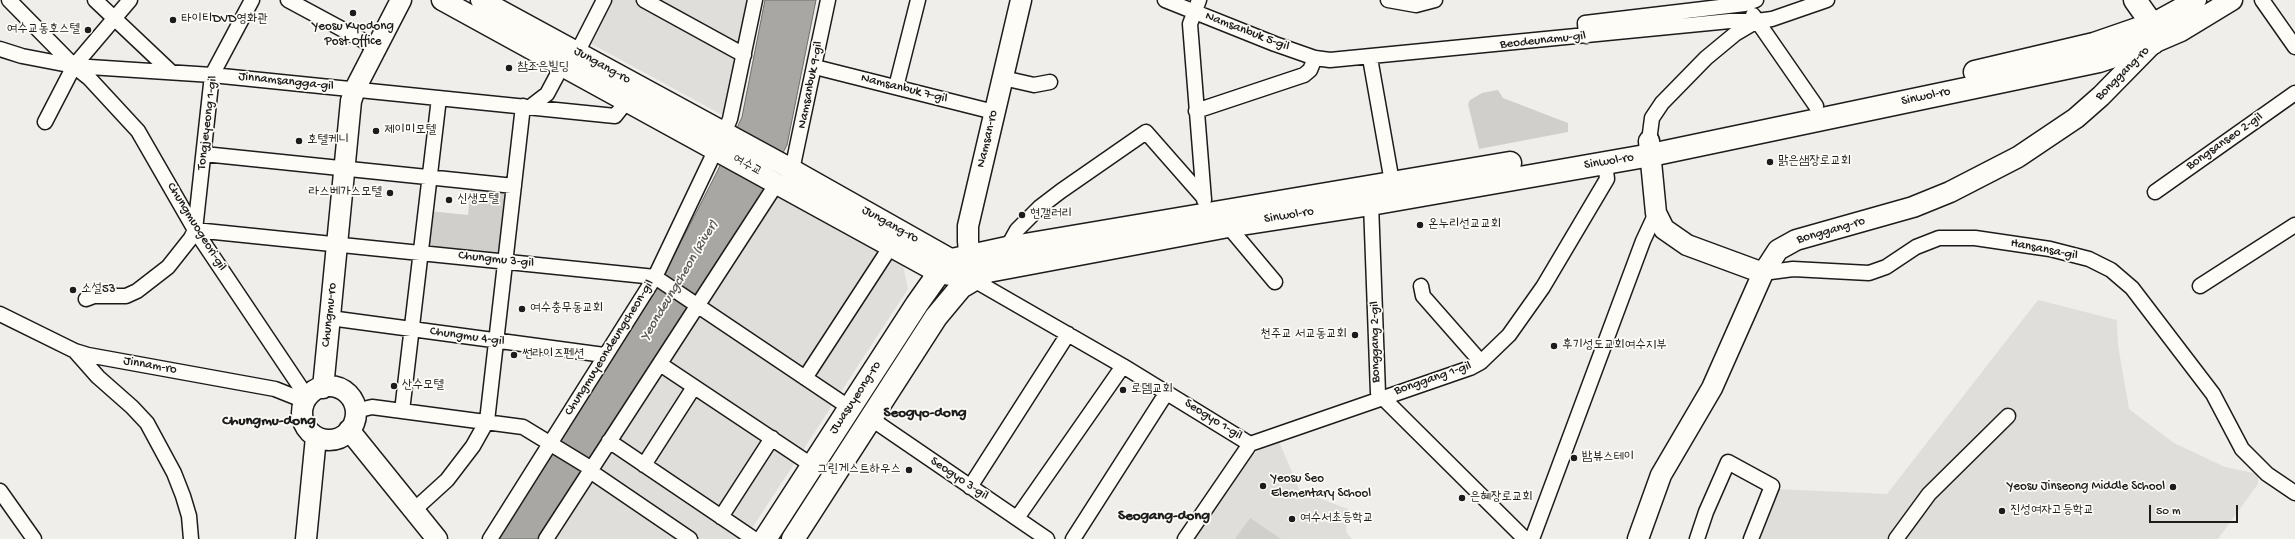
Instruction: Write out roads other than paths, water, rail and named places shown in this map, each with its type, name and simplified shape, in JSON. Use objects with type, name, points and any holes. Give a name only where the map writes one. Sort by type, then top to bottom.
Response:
[{"type":"main road","points":[[2135,0],[2152,34]]},
{"type":"main road","name":"Sinwol-ro","points":[[972,278],[988,271],[1007,266],[1228,226],[1371,204],[1605,162],[1650,148],[1816,106],[2094,44],[2152,34]]},
{"type":"main road","name":"Sinwol-ro","points":[[953,263],[1007,248],[1204,206],[1650,148],[2099,61],[2152,34]]},
{"type":"main road","name":"Jwasuyeong-ro","points":[[765,539],[850,408],[953,263]]},
{"type":"main road","name":"Jwasuyeong-ro","points":[[792,539],[936,317],[961,287],[972,278]]},
{"type":"street","points":[[9,0],[74,66]]},
{"type":"street","points":[[95,0],[170,71]]},
{"type":"street","points":[[46,122],[74,66],[130,0]]},
{"type":"street","name":"Tongjeyeong 1-gil","points":[[195,230],[212,75],[252,0]]},
{"type":"street","points":[[288,0],[376,48]]},
{"type":"street","name":"Chungmu-ro","points":[[312,395],[330,318],[350,101],[401,0]]},
{"type":"street","points":[[442,0],[627,101],[720,141]]},
{"type":"street","name":"Jungang-ro","points":[[481,0],[577,53],[720,141]]},
{"type":"street","points":[[577,53],[604,0]]},
{"type":"street","points":[[644,0],[744,55]]},
{"type":"street","name":"Chungmuyeondeungcheon-gil","points":[[490,539],[604,355],[655,277],[730,119],[755,0]]},
{"type":"street","name":"Namsanbuk 9-gil","points":[[784,173],[815,67],[828,0]]},
{"type":"street","points":[[896,87],[918,0]]},
{"type":"street","name":"Namsan-ro","points":[[953,263],[968,226],[994,112],[1022,0]]},
{"type":"street","name":"Namsanbuk 5-gil","points":[[1164,0],[1197,6],[1315,58],[1330,60]]},
{"type":"street","points":[[1388,0],[1416,5],[1435,0]]},
{"type":"street","name":"Beodeunamu-gil","points":[[1330,60],[1370,58],[1730,21],[1756,21],[1772,19],[1827,0]]},
{"type":"street","name":"Sinwol-ro","points":[[2152,34],[2196,0]]},
{"type":"street","name":"Sinwol-ro","points":[[2152,34],[2181,31],[2232,0]]},
{"type":"street","points":[[2262,0],[2295,47]]},
{"type":"street","points":[[1586,36],[1585,23],[1748,1],[1756,21],[1816,106]]},
{"type":"street","points":[[1197,6],[1190,24],[1204,206]]},
{"type":"street","points":[[1756,21],[1727,41],[1667,97],[1652,118],[1650,148],[1656,213],[1664,229],[1681,242],[1712,256],[1763,273]]},
{"type":"street","name":"Bonggang-ro","points":[[1638,539],[1661,475],[1721,372],[1763,273],[1778,250],[1789,243],[1913,207],[1950,192],[2018,157],[2076,118],[2101,96],[2152,34]]},
{"type":"street","name":"Jinnamsangga-gil","points":[[0,49],[22,56],[74,66],[170,71],[615,116],[627,101]]},
{"type":"street","points":[[1196,111],[1304,75],[1310,70],[1315,58]]},
{"type":"street","points":[[1370,58],[1392,182]]},
{"type":"street","name":"Chungmuogeori-gil","points":[[74,66],[89,78],[138,131],[195,230],[312,395]]},
{"type":"street","points":[[414,510],[446,480],[460,464],[487,421],[514,186],[526,107],[547,94],[562,66]]},
{"type":"street","name":"Namsanbuk 7-gil","points":[[815,67],[994,112]]},
{"type":"street","points":[[1003,78],[1034,85],[1050,82]]},
{"type":"street","name":"Bongsanseo 2-gil","points":[[2155,192],[2295,93]]},
{"type":"street","points":[[402,411],[439,98]]},
{"type":"street","points":[[1007,248],[1017,230],[1040,207],[1146,132],[1204,206]]},
{"type":"street","name":"여수교","points":[[720,141],[784,173]]},
{"type":"street","points":[[204,154],[514,186]]},
{"type":"street","name":"Bonggang 1-gil","points":[[1250,444],[1382,397],[1470,368],[1481,362],[1509,335],[1543,287],[1607,179],[1605,162]]},
{"type":"street","points":[[546,539],[588,468],[609,441],[660,364],[695,303],[784,173],[891,246],[953,263]]},
{"type":"street","name":"Jungang-ro","points":[[784,173],[953,263],[972,278]]},
{"type":"street","name":"Bonggang 2-gil","points":[[1371,204],[1376,384],[1378,393],[1525,539]]},
{"type":"street","points":[[1532,539],[1643,241],[1656,213]]},
{"type":"street","points":[[2200,286],[2295,225]]},
{"type":"street","points":[[1228,226],[1275,282]]},
{"type":"street","points":[[86,299],[94,296],[117,298],[138,292],[171,264],[195,230],[337,243]]},
{"type":"street","name":"Hansansa-gil","points":[[1763,273],[1793,269],[1869,273],[1886,267],[1916,247],[1939,238],[1974,238],[2050,249],[2089,259],[2111,270],[2132,288],[2213,394],[2242,449],[2267,474],[2295,493]]},
{"type":"street","name":"Chungmu 3-gil","points":[[337,243],[655,277]]},
{"type":"street","points":[[805,378],[891,246]]},
{"type":"street","points":[[655,277],[850,408]]},
{"type":"street","name":"Seogyo 1-gil","points":[[972,278],[1167,392],[1250,444],[1185,539]]},
{"type":"street","points":[[1421,286],[1423,296],[1481,362]]},
{"type":"street","name":"Jinnam-ro","points":[[0,314],[75,351],[88,355],[312,395]]},
{"type":"street","name":"Chungmu 4-gil","points":[[330,318],[604,355]]},
{"type":"street","points":[[970,487],[1068,334]]},
{"type":"street","points":[[75,351],[98,377],[132,407],[147,423],[174,473],[183,496],[188,516],[190,539]]},
{"type":"street","points":[[660,364],[813,466]]},
{"type":"street","points":[[1017,518],[1123,366]]},
{"type":"street","points":[[333,387],[346,393],[354,404],[355,412],[353,425],[349,430],[333,440],[316,437],[307,428],[302,418],[312,395],[333,387]]},
{"type":"street","points":[[644,465],[694,387]]},
{"type":"street","points":[[1073,539],[1167,392]]},
{"type":"street","points":[[355,412],[372,407],[517,425],[550,442],[690,539]]},
{"type":"street","points":[[1896,539],[1929,494],[2008,416]]},
{"type":"street","name":"Seogyo 3-gil","points":[[870,418],[1047,539]]},
{"type":"street","points":[[349,430],[437,539]]},
{"type":"street","points":[[306,539],[316,437]]},
{"type":"street","points":[[721,517],[772,438]]},
{"type":"street","points":[[609,441],[754,539]]},
{"type":"street","points":[[1697,539],[1706,512],[1728,462],[1772,486],[1751,539]]},
{"type":"street","points":[[0,491],[34,539]]},
{"type":"water","name":"Yeondeungcheon (River)","points":[[765,0],[816,0],[787,145],[764,190],[540,539],[498,539],[667,269],[717,172],[742,117]]},
{"type":"place","name":"Yeosu Kyodong Post Office","points":[[353,13]]},
{"type":"place","name":"타이티DVD영화관","points":[[173,20]]},
{"type":"place","name":"여수교동호스텔","points":[[88,30]]},
{"type":"place","name":"참조은빌딩","points":[[509,68]]},
{"type":"place","name":"제이미모텔","points":[[376,131]]},
{"type":"place","name":"호텔케니","points":[[299,141]]},
{"type":"place","name":"맑은샘장로교회","points":[[1770,162]]},
{"type":"place","name":"라스베가스모텔","points":[[390,193]]},
{"type":"place","name":"신생모텔","points":[[449,200]]},
{"type":"place","name":"현갤러리","points":[[1022,215]]},
{"type":"place","name":"온누리선교교회","points":[[1420,225]]},
{"type":"place","name":"소설53","points":[[73,290]]},
{"type":"place","name":"여수충무동교회","points":[[522,309]]},
{"type":"place","name":"천주교 서교동교회","points":[[1355,335]]},
{"type":"place","name":"후기성도교회여수지부","points":[[1554,346]]},
{"type":"place","name":"썬라이즈펜션","points":[[514,355]]},
{"type":"place","name":"산수모텔","points":[[394,386]]},
{"type":"place","name":"로뎀교회","points":[[1123,390]]},
{"type":"place","name":"밤뷰스테이","points":[[1574,458]]},
{"type":"place","name":"그린게스트하우스","points":[[909,470]]},
{"type":"place","name":"Yeosu Seo Elementary School","points":[[1263,486]]},
{"type":"place","name":"Yeosu Jinseong Middle School","points":[[2173,487]]},
{"type":"place","name":"은혜장로교회","points":[[1462,498]]},
{"type":"place","name":"진성여자고등학교","points":[[2002,511]]},
{"type":"place","name":"여수서초등학교","points":[[1292,519]]},
{"type":"district","name":"Seogyo-dong","points":[[925,414]]},
{"type":"district","name":"Chungmu-dong","points":[[269,422]]},
{"type":"district","name":"Seogang-dong","points":[[1164,517]]}]
